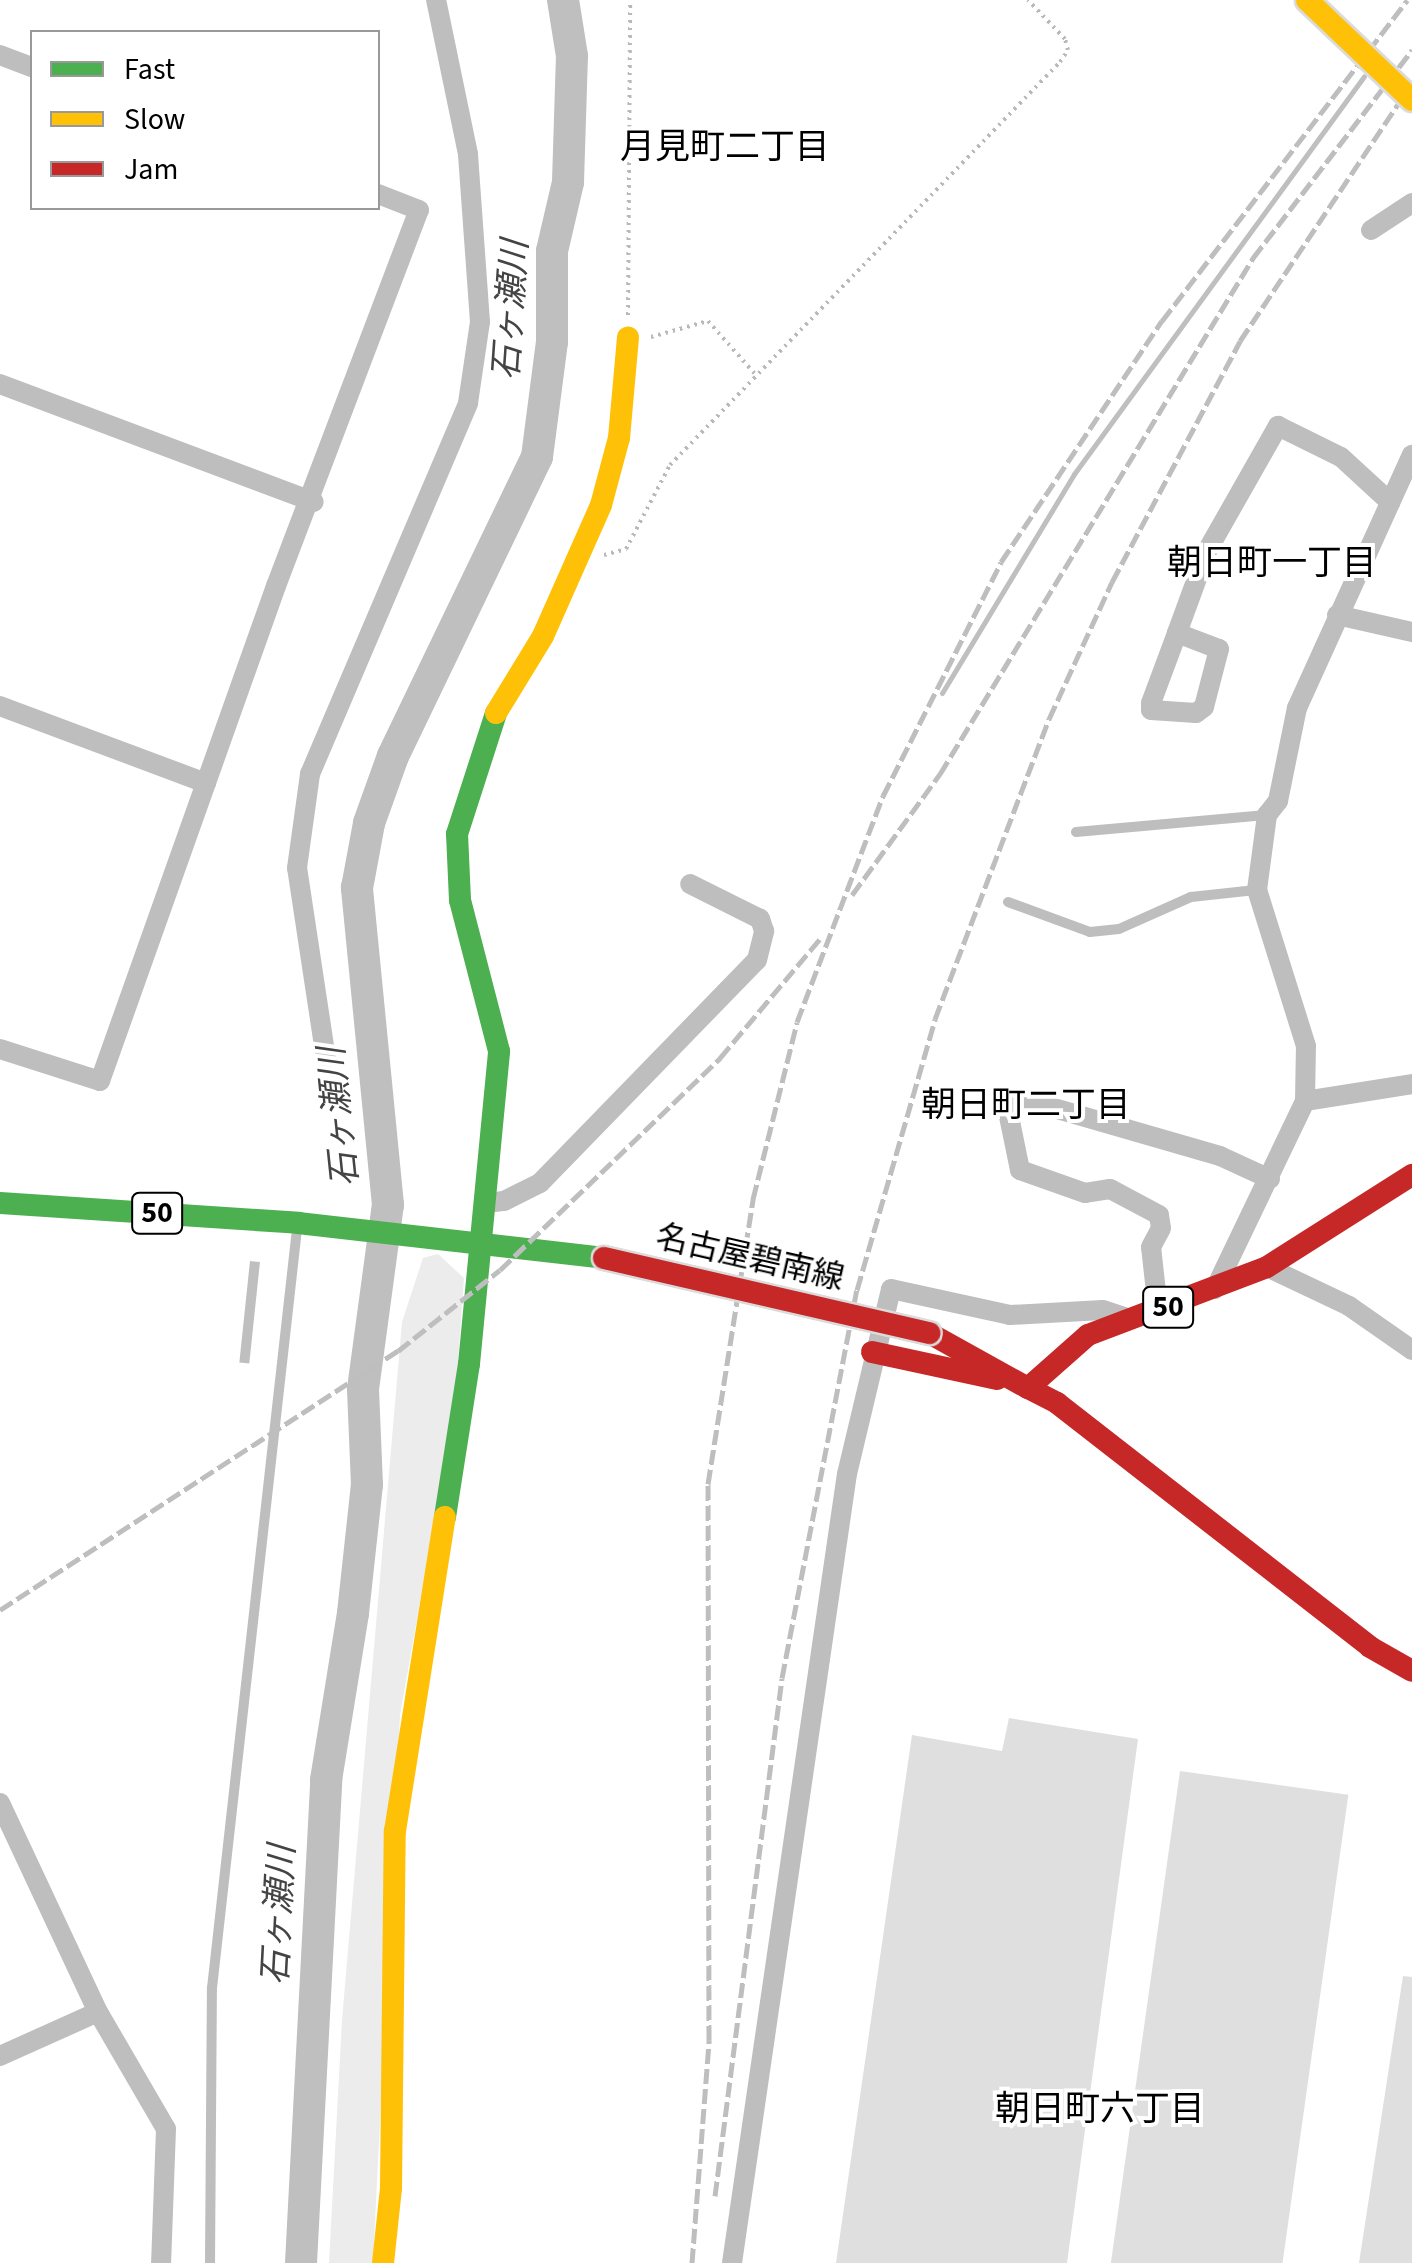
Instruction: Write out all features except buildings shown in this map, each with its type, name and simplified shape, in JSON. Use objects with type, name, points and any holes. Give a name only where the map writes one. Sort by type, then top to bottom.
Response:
[{"type":"main road","points":[[1307,0],[1412,100]]},
{"type":"main road","points":[[382,2263],[391,2188],[395,1831],[469,1364],[499,1050],[460,900],[457,834],[472,770],[498,708],[585,548],[619,438],[628,337]]},
{"type":"main road","name":"50","points":[[1028,1388],[1088,1335],[1267,1268],[1412,1175]]},
{"type":"main road","name":"名古屋碧南線","points":[[0,1203],[306,1224],[478,1240],[604,1258],[929,1333],[1028,1388],[1139,1464]]},
{"type":"main road","points":[[872,1352],[1000,1379],[1101,1449],[1139,1464],[1408,1661]]},
{"type":"street","points":[[326,1058],[297,868],[310,774],[468,403],[480,322],[468,154],[436,0]]},
{"type":"street","points":[[0,55],[30,66]]},
{"type":"street","points":[[0,1049],[100,1081],[206,783],[420,210],[380,195]]},
{"type":"street","points":[[1371,230],[1412,203]]},
{"type":"street","points":[[0,384],[314,502]]},
{"type":"street","points":[[1177,633],[1207,552],[1278,426],[1341,457],[1390,502]]},
{"type":"street","points":[[1214,1290],[1306,1101],[1306,1046],[1258,890],[1267,815],[1278,801],[1297,708],[1412,455]]},
{"type":"street","points":[[1337,614],[1412,632]]},
{"type":"street","points":[[0,706],[206,783]]},
{"type":"street","points":[[487,1202],[504,1202],[540,1183],[757,960],[760,919],[690,884]]},
{"type":"street","points":[[1306,1101],[1412,1084]]},
{"type":"street","points":[[1158,1310],[1151,1247],[1161,1228],[1159,1216],[1110,1190],[1085,1193],[1020,1170],[1006,1102],[1016,1096],[1204,1152],[1270,1179]]},
{"type":"street","points":[[1267,1268],[1349,1306],[1412,1350]]},
{"type":"street","points":[[732,2263],[847,1474],[872,1352],[890,1289],[1010,1314],[1103,1310],[1130,1319]]},
{"type":"street","points":[[0,1803],[98,2012],[166,2128],[162,2263]]},
{"type":"street","points":[[0,2056],[98,2012]]},
{"type":"lane","points":[[1076,832],[1267,815]]},
{"type":"lane","points":[[1008,902],[1090,932],[1118,929],[1191,897],[1258,890]]},
{"type":"lane","points":[[210,2263],[212,1988],[306,1224]]},
{"type":"path","points":[[630,0],[628,337],[659,338],[708,321],[756,375]]},
{"type":"path","points":[[585,548],[614,556],[626,549],[670,465],[1068,50],[1028,0]]},
{"type":"shaded area","points":[[438,1254],[464,1278],[455,1405],[400,1715],[373,2263],[329,2263],[342,2020],[402,1322],[423,1258]]},
{"type":"shaded area","points":[[250,1261],[260,1262],[249,1363],[239,1362]]},
{"type":"waterway","name":"石ヶ瀬川","points":[[301,2263],[326,1780],[353,1613],[367,1485],[363,1389],[388,1205],[357,888],[369,823],[393,756],[537,457],[552,342],[552,251],[568,182],[572,56],[563,0]]},
{"type":"waterway","points":[[942,693],[1074,474],[1364,77]]},
{"type":"railway","points":[[692,2263],[709,2040],[708,1484],[753,1199],[797,1022],[883,796],[1001,562],[1162,321],[1407,0]]},
{"type":"railway","points":[[852,895],[940,774],[1253,258],[1412,50]]},
{"type":"railway","points":[[715,2196],[782,1678],[857,1290],[935,1019],[1049,719],[1112,582],[1240,341],[1412,83]]},
{"type":"railway","points":[[0,1610],[398,1351],[500,1270],[720,1058],[820,939]]},
{"type":"traffic: fast","points":[[445,1517],[469,1364],[499,1051],[460,900],[457,834],[496,713]]},
{"type":"traffic: fast","points":[[0,1203],[298,1223],[604,1258]]},
{"type":"traffic: slow","points":[[1307,0],[1412,100]]},
{"type":"traffic: slow","points":[[496,713],[543,636],[601,505],[619,438],[628,337]]},
{"type":"traffic: slow","points":[[383,2263],[391,2188],[395,1831],[445,1517]]},
{"type":"traffic: jam","points":[[929,1333],[1028,1388],[1088,1335],[1267,1267],[1412,1175]]},
{"type":"traffic: jam","points":[[604,1258],[929,1333]]},
{"type":"traffic: jam","points":[[872,1352],[997,1379]]},
{"type":"traffic: jam","points":[[1028,1388],[1057,1403],[1370,1647],[1412,1671]]},
{"type":"district","name":"月見町二丁目","points":[[725,147]]},
{"type":"district","name":"朝日町一丁目","points":[[1272,563]]},
{"type":"district","name":"朝日町二丁目","points":[[1026,1105]]},
{"type":"district","name":"朝日町六丁目","points":[[1100,2109]]}]
